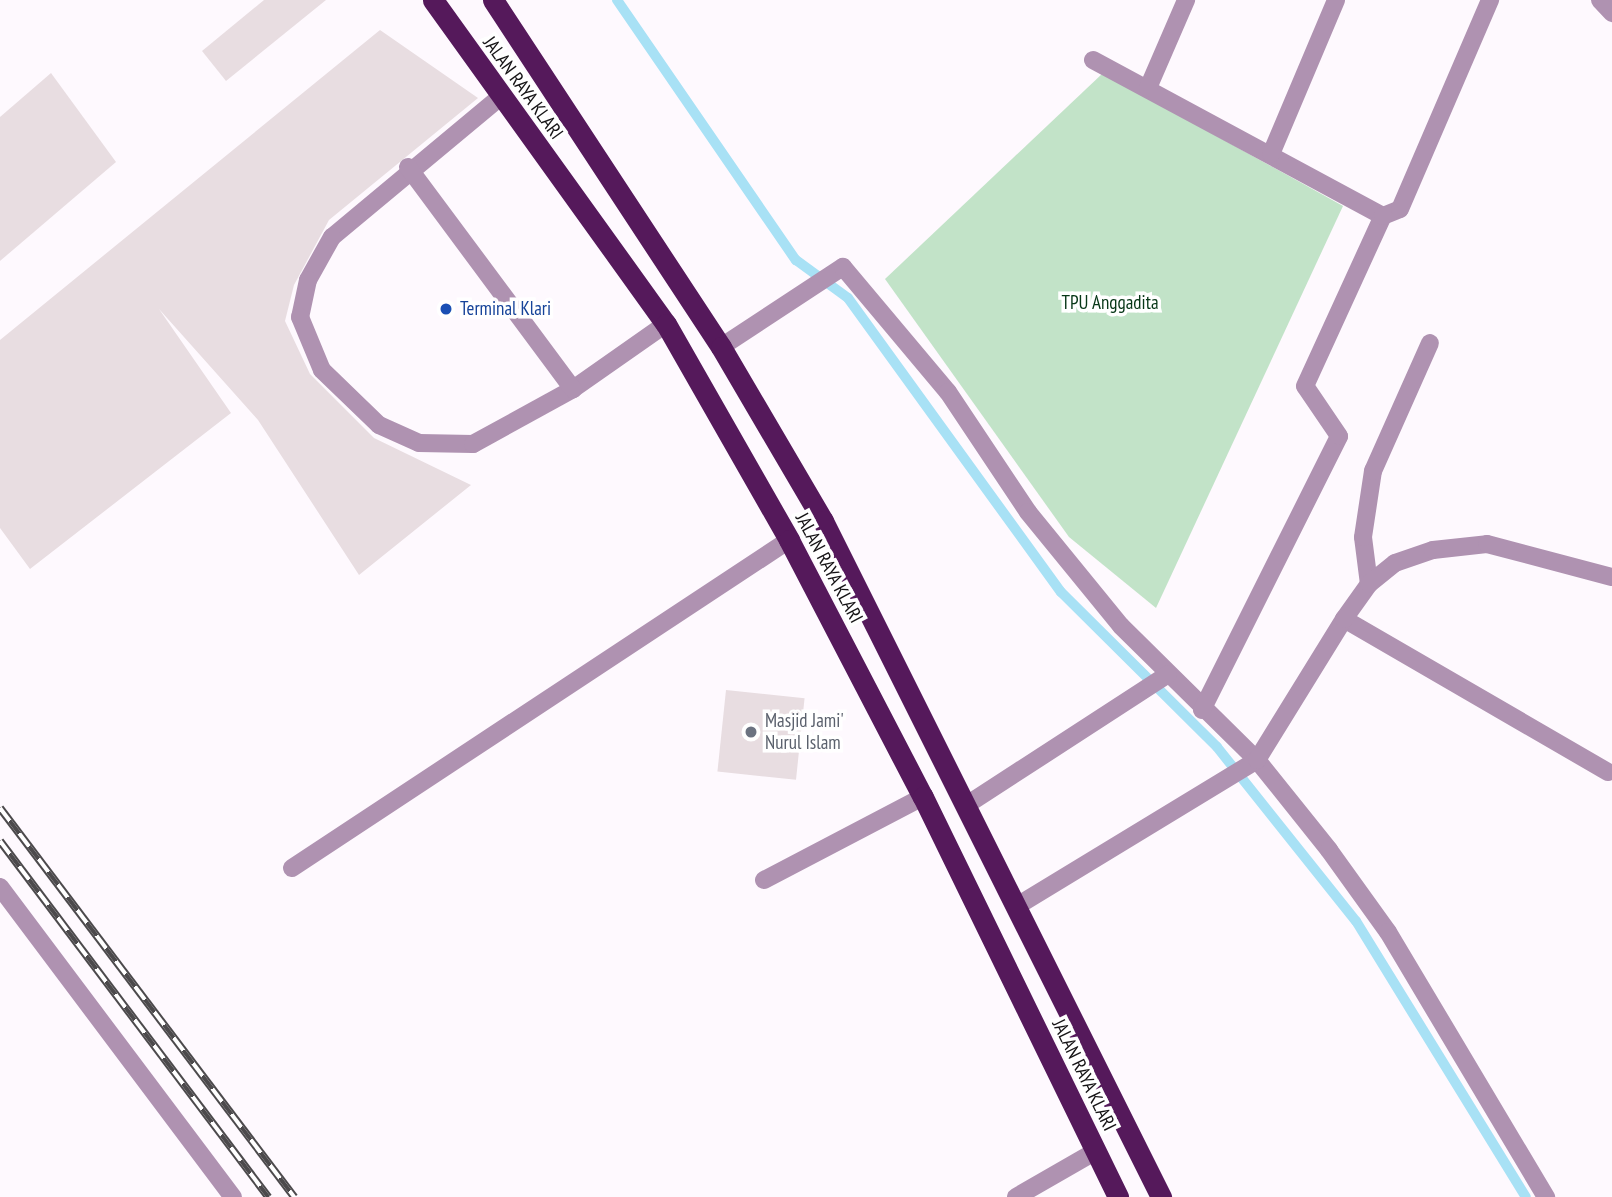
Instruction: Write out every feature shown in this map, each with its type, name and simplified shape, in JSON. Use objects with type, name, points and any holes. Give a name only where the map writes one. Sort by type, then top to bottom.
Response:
[{"type":"highway","name":"JALAN RAYA KLARI","points":[[433,0],[499,98],[666,324],[789,540],[923,797],[1118,1197]]},
{"type":"highway","name":"JALAN RAYA KLARI","points":[[493,0],[692,301],[822,521],[1161,1197]]},
{"type":"highway","points":[[666,324],[692,301]]},
{"type":"street","points":[[1148,88],[1186,0]]},
{"type":"street","points":[[1271,154],[1336,0]]},
{"type":"street","points":[[1202,710],[1339,436],[1306,386],[1383,216],[1400,209],[1490,0]]},
{"type":"street","points":[[1600,0],[1612,13]]},
{"type":"street","points":[[1093,60],[1383,216]]},
{"type":"street","points":[[499,98],[408,167],[332,237],[308,279],[300,317],[322,370],[379,425],[419,443],[473,444],[573,389],[666,324]]},
{"type":"street","points":[[408,167],[573,389]]},
{"type":"street","points":[[721,347],[843,267],[947,392],[1028,512],[1157,680],[1202,710],[1243,767],[1388,932],[1546,1197]]},
{"type":"street","points":[[1369,584],[1363,537],[1373,471],[1430,343]]},
{"type":"street","points":[[292,868],[789,540]]},
{"type":"street","points":[[1017,906],[1243,767],[1369,584],[1395,563],[1459,544],[1561,560],[1612,577]]},
{"type":"street","points":[[1343,619],[1608,772]]},
{"type":"street","points":[[965,806],[1157,680]]},
{"type":"street","points":[[764,880],[923,797]]},
{"type":"street","points":[[0,887],[233,1197]]},
{"type":"street","points":[[1016,1197],[1096,1151]]},
{"type":"green space","name":"TPU Anggadita","points":[[1103,73],[1343,206],[1156,608],[1069,537],[885,279]]},
{"type":"building","points":[[264,0],[326,0],[226,81],[202,51]]},
{"type":"building","points":[[380,30],[478,98],[329,220],[294,285],[285,321],[310,374],[374,438],[471,485],[359,575],[258,420],[159,309],[231,413],[30,569],[0,528],[0,340]]},
{"type":"building","points":[[51,73],[116,162],[0,261],[0,117]]},
{"type":"building","points":[[726,690],[805,698],[796,780],[717,772]]},
{"type":"waterway","points":[[617,0],[796,260],[848,298],[1061,592],[1217,747],[1356,921],[1526,1197]]},
{"type":"railway","points":[[0,808],[294,1197]]},
{"type":"railway","points":[[0,841],[268,1197]]},
{"type":"place","name":"Terminal Klari","points":[[446,309]]},
{"type":"place","name":"Masjid Jami' Nurul Islam","points":[[751,732]]}]
